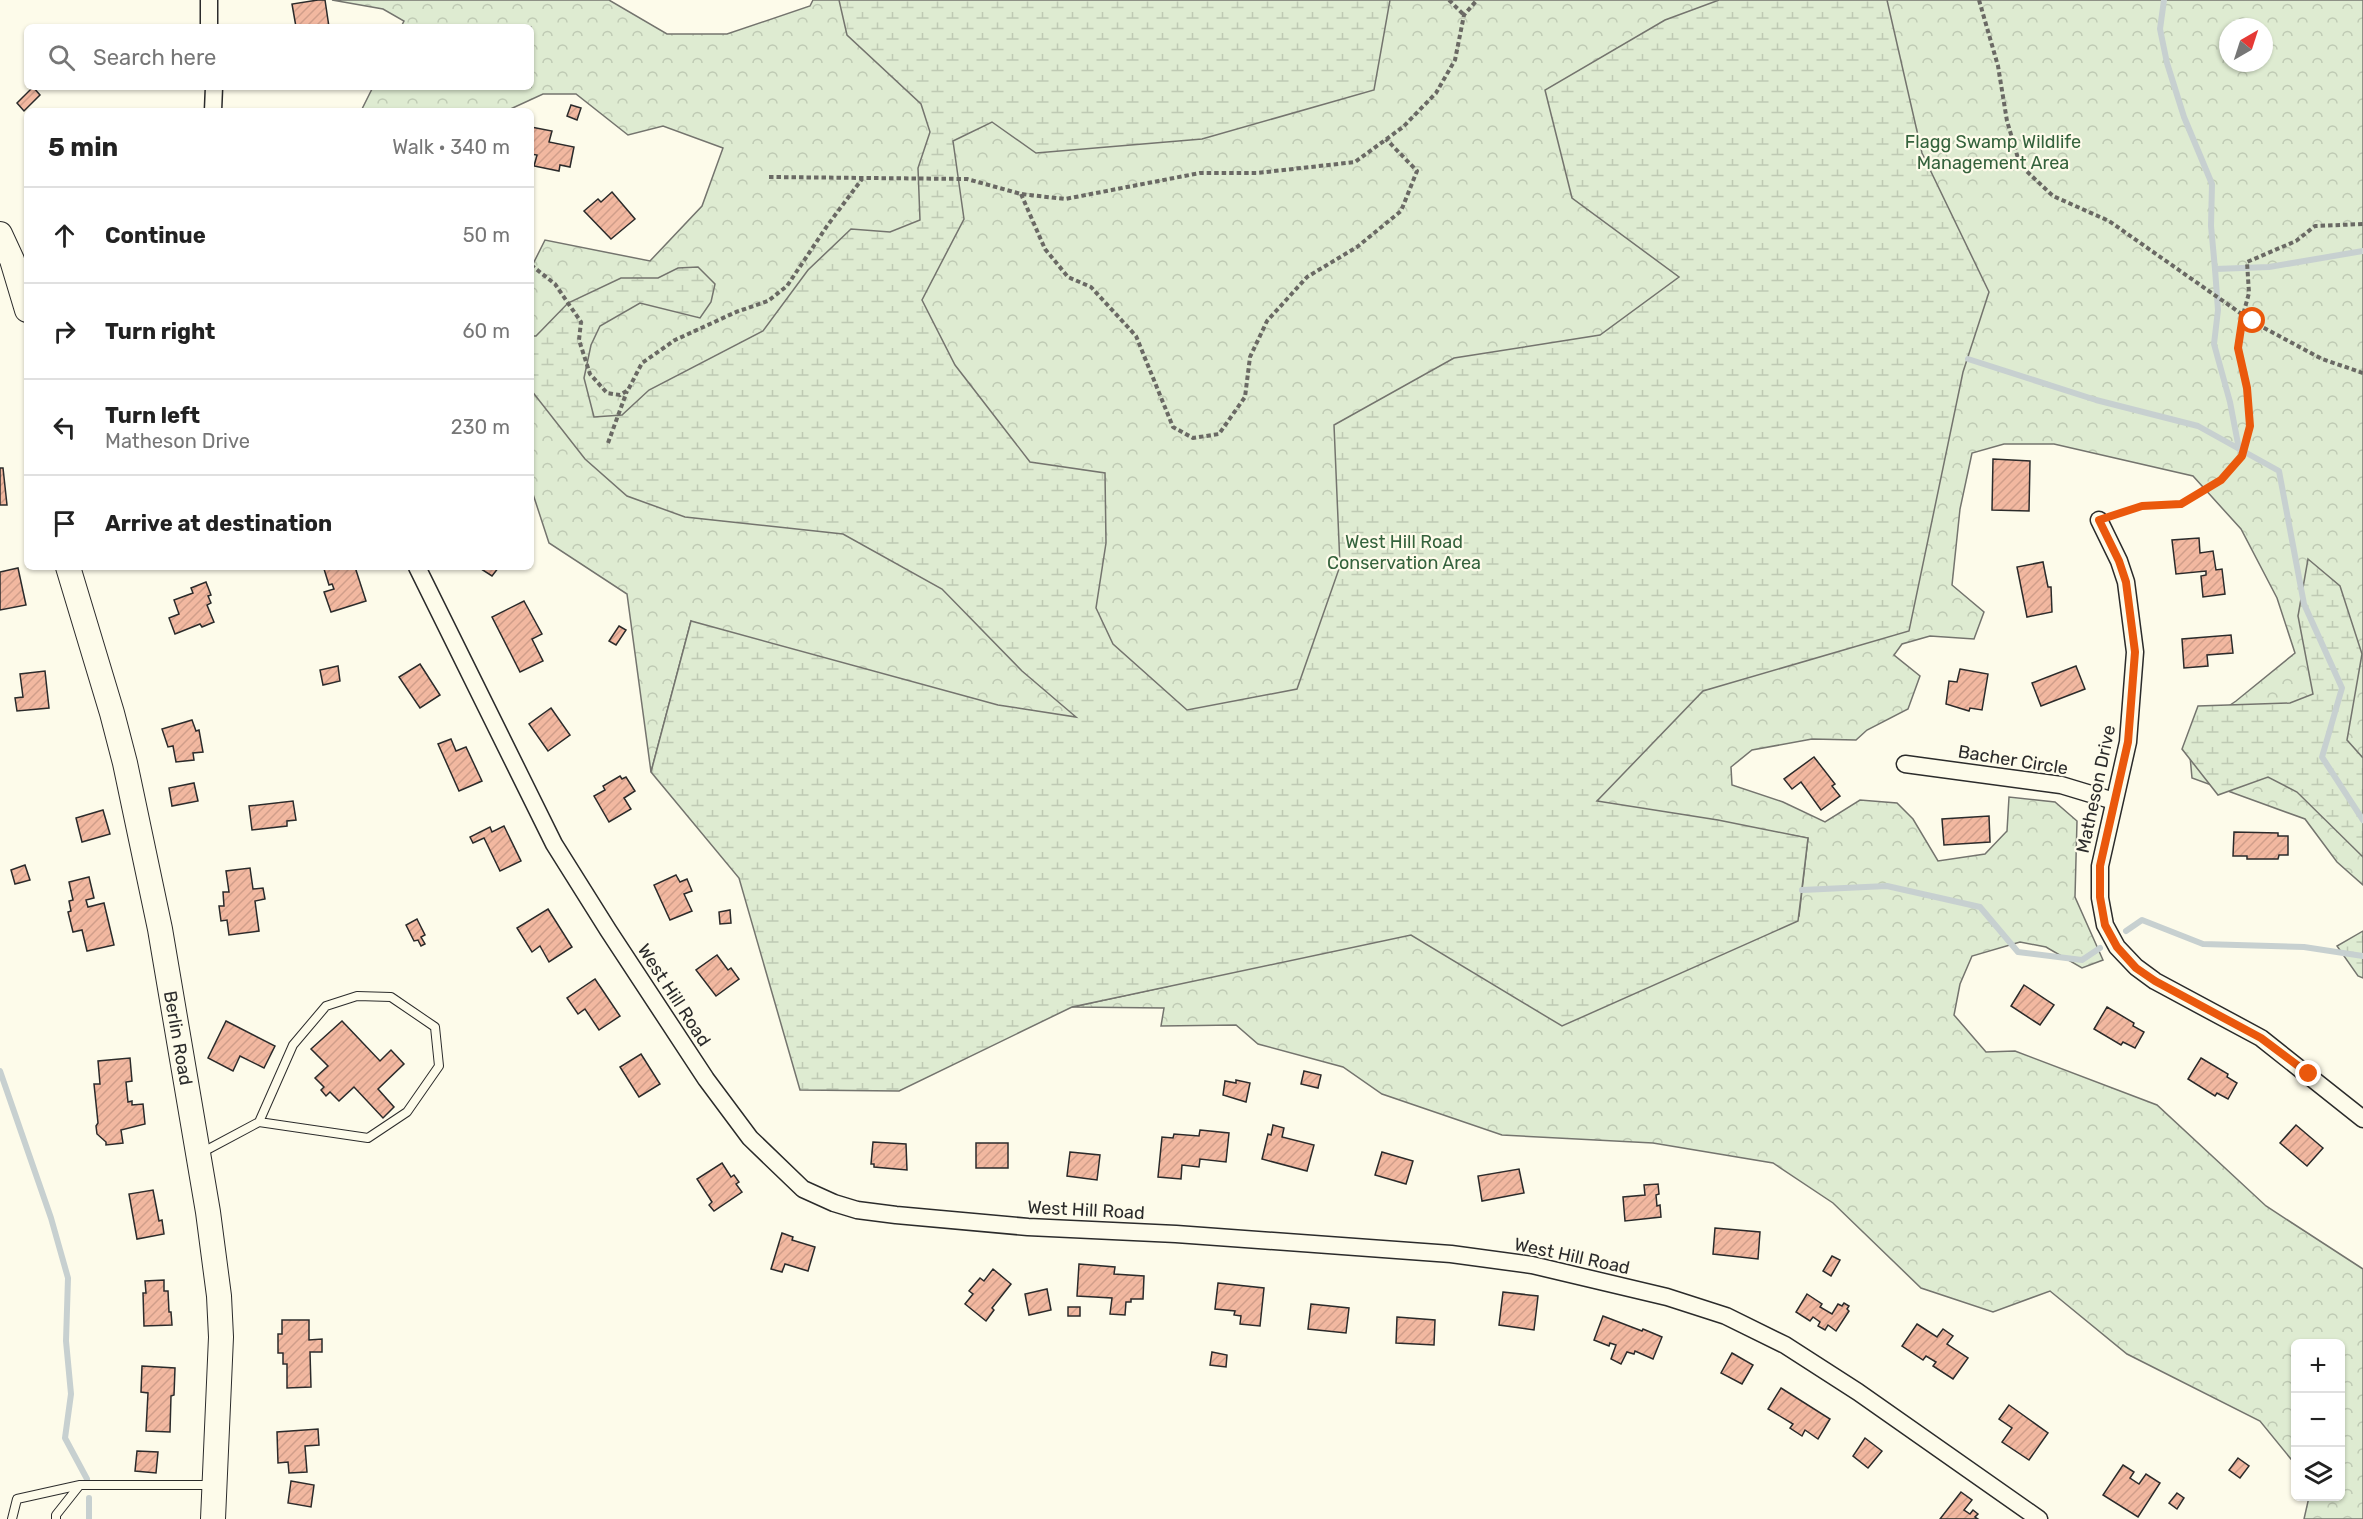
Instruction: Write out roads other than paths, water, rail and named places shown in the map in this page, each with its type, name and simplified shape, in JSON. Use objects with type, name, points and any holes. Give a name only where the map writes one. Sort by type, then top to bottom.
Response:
[{"type":"street","points":[[209,0],[209,24]]},
{"type":"street","points":[[213,108],[214,90]]},
{"type":"street","points":[[0,234],[19,258],[24,290]]},
{"type":"street","name":"Matheson Drive","points":[[2099,520],[2119,561],[2126,582],[2135,652],[2128,742],[2100,866],[2100,897],[2105,925],[2117,947],[2136,968],[2155,981],[2261,1038],[2363,1119]]},
{"type":"street","name":"Berlin Road","points":[[69,570],[110,704],[125,763],[160,929],[214,1254],[219,1306],[220,1377],[213,1519]]},
{"type":"street","name":"West Hill Road","points":[[418,570],[554,844],[706,1079],[750,1138],[803,1189],[856,1210],[886,1214],[1028,1227],[1176,1234],[1451,1254],[1532,1265],[1644,1291],[1726,1316],[1785,1345],[1868,1398],[2039,1519]]},
{"type":"street","name":"Bacher Circle","points":[[1905,764],[2061,785],[2114,801]]},
{"type":"lane","points":[[198,1154],[259,1122],[368,1138],[407,1112],[440,1065],[435,1027],[391,997],[357,996],[326,1006],[293,1045],[259,1122]]},
{"type":"lane","points":[[12,1519],[17,1499],[80,1485],[215,1485]]},
{"type":"lane","points":[[56,1519],[56,1515],[80,1485]]},
{"type":"waterway","points":[[2164,0],[2160,29],[2167,63],[2184,117],[2212,184],[2211,226],[2215,269]]},
{"type":"waterway","points":[[2239,449],[2230,402],[2214,344],[2218,310],[2215,269],[2269,267],[2363,251]]},
{"type":"waterway","points":[[1968,359],[2096,400],[2198,426],[2279,471],[2304,604],[2342,688],[2322,757],[2363,820]]},
{"type":"waterway","points":[[1802,890],[1887,886],[1980,907],[2018,952],[2082,960],[2100,948]]},
{"type":"waterway","points":[[2126,931],[2142,920],[2203,944],[2304,947],[2363,956]]},
{"type":"waterway","points":[[0,1071],[51,1218],[68,1278],[66,1341],[71,1394],[65,1438],[87,1479]]},
{"type":"waterway","points":[[89,1498],[89,1519]]},
{"type":"park label","name":"Flagg Swamp Wildlife Management Area","points":[[1993,152]]},
{"type":"park label","name":"West Hill Road Conservation Area","points":[[1404,552]]}]
